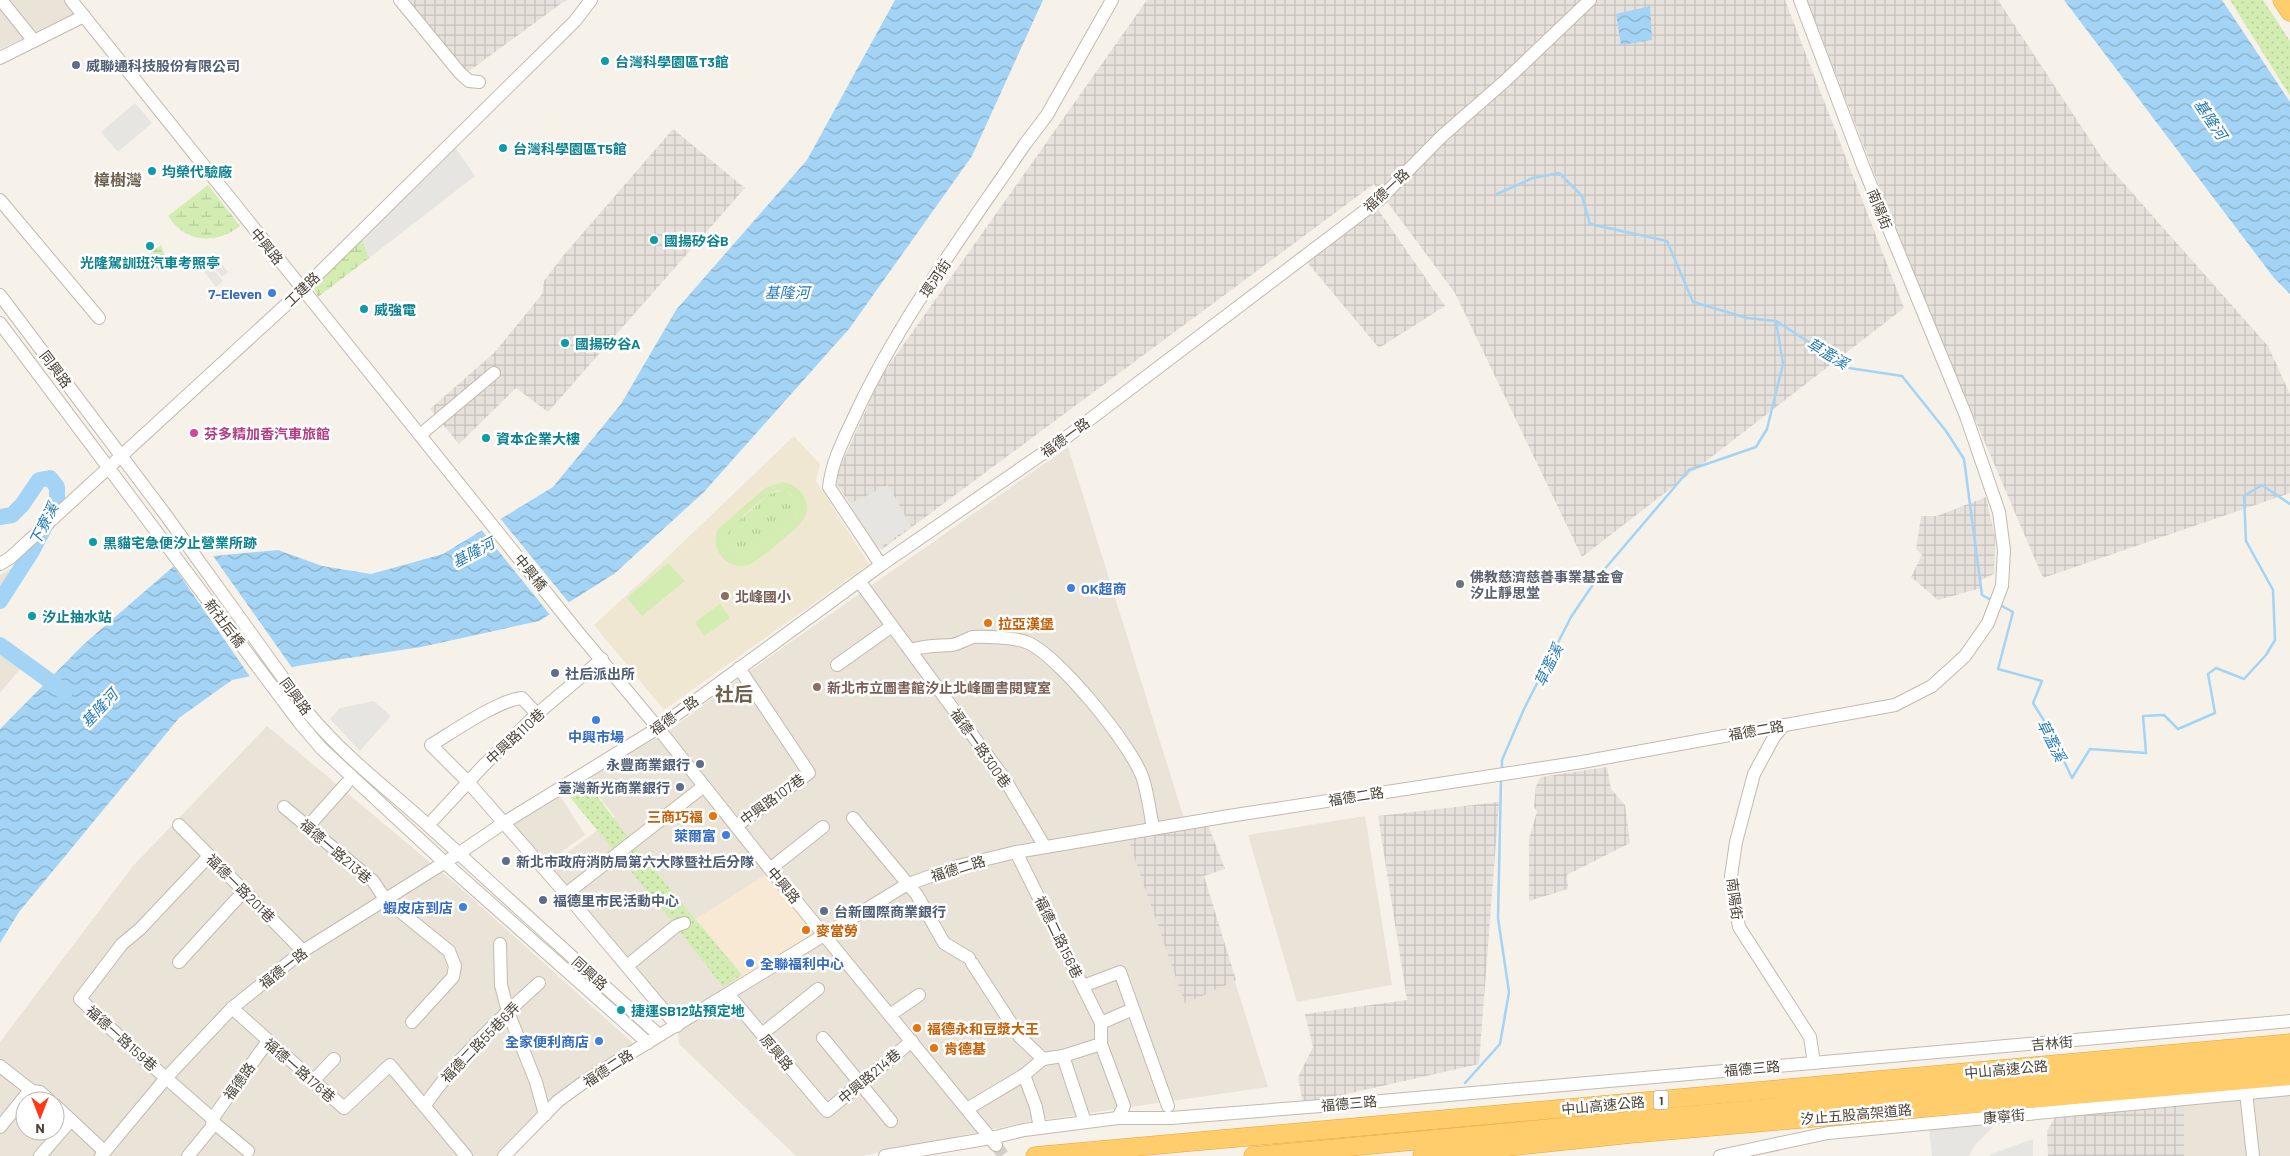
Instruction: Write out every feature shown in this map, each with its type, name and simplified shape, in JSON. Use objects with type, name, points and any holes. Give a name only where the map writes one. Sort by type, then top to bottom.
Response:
[{"type":"highway","points":[[2282,0],[2290,12]]},
{"type":"highway","name":"中山高速公路","points":[[1035,1156],[2289,1047]]},
{"type":"highway","name":"中山高速公路","points":[[1253,1156],[2289,1047]]},
{"type":"highway","name":"汐止五股高架道路","points":[[1422,1156],[1630,1134],[2290,1076]]},
{"type":"street","points":[[0,0],[34,42]]},
{"type":"street","name":"中興路","points":[[71,0],[464,491]]},
{"type":"street","points":[[400,0],[460,73],[469,81],[479,82]]},
{"type":"street","name":"工建路","points":[[0,564],[25,544],[302,290],[575,21],[591,0]]},
{"type":"street","name":"環河街","points":[[881,565],[828,487],[831,468],[864,394],[894,338],[1025,144],[1047,115],[1112,0]]},
{"type":"street","name":"福德一路","points":[[103,1154],[166,1078],[232,1008],[303,951],[458,854],[502,824],[658,728],[881,565],[1068,436],[1379,200],[1442,136],[1505,81],[1590,0]]},
{"type":"street","name":"南陽街","points":[[1800,0],[1860,160],[1966,416]]},
{"type":"street","points":[[0,58],[84,16]]},
{"type":"street","points":[[0,200],[99,318]]},
{"type":"street","name":"同興路","points":[[0,294],[165,514],[304,718],[321,748],[444,862],[648,1042]]},
{"type":"street","name":"同興路","points":[[0,323],[109,466],[150,524]]},
{"type":"street","points":[[420,435],[494,373]]},
{"type":"street","name":"福德二路","points":[[504,1156],[558,1101],[588,1079],[906,885],[958,866],[1016,852],[1153,828],[1582,762],[1895,705],[1932,686],[1965,656],[1988,623],[2002,586],[2004,550],[1999,512],[1966,416]]},
{"type":"street","name":"中興橋","points":[[464,491],[577,631]]},
{"type":"street","name":"新社后橋","points":[[150,524],[304,718]]},
{"type":"street","name":"福德一路300巷","points":[[859,581],[1004,778],[1046,847]]},
{"type":"street","points":[[837,665],[892,626]]},
{"type":"street","name":"中興路","points":[[577,631],[602,659],[770,869],[993,1142]]},
{"type":"street","points":[[910,650],[927,645],[954,645],[974,637],[1025,641],[1040,648],[1090,698],[1113,727],[1143,778],[1153,828]]},
{"type":"street","name":"中興路110巷","points":[[434,819],[484,765],[537,714],[602,659]]},
{"type":"street","name":"中興路107巷","points":[[736,826],[809,773],[739,668]]},
{"type":"street","points":[[537,714],[522,698],[516,698],[494,708],[431,745],[468,783],[502,824],[566,894],[676,1026]]},
{"type":"street","name":"同興路","points":[[304,718],[330,738],[364,772],[430,827],[660,1035]]},
{"type":"street","name":"南陽街","points":[[1784,725],[1774,737],[1754,774],[1736,842],[1731,876],[1739,927],[1810,1037],[1814,1063]]},
{"type":"street","points":[[312,822],[346,784]]},
{"type":"street","points":[[566,894],[704,786]]},
{"type":"street","name":"福德一路213巷","points":[[284,807],[372,881],[385,899],[448,951],[454,966],[453,977],[412,1022]]},
{"type":"street","points":[[853,818],[906,885],[917,895],[944,943],[970,961],[1020,1037],[1043,1059]]},
{"type":"street","name":"福德一路201巷","points":[[178,825],[303,951]]},
{"type":"street","points":[[770,869],[823,827]]},
{"type":"street","name":"福德二路156巷","points":[[1016,852],[1101,1023]]},
{"type":"street","name":"福德一路159巷","points":[[166,1078],[80,999],[122,944],[140,929],[209,856]]},
{"type":"street","points":[[178,962],[244,891]]},
{"type":"street","points":[[627,966],[676,926],[684,923]]},
{"type":"street","points":[[500,944],[501,985],[508,1012],[536,1082],[545,1115]]},
{"type":"street","points":[[1083,986],[1120,972],[1168,1106]]},
{"type":"street","name":"福德二路55巷6弄","points":[[425,1105],[445,1076],[539,983]]},
{"type":"street","points":[[762,1034],[818,989]]},
{"type":"street","name":"原興路","points":[[728,994],[827,1111]]},
{"type":"street","points":[[890,1015],[919,995]]},
{"type":"street","name":"福德一路176巷","points":[[232,1008],[344,1108],[390,1065],[425,1105]]},
{"type":"street","points":[[1118,1118],[1124,1106],[1101,1044],[1101,1023],[1133,1009]]},
{"type":"street","name":"吉林街","points":[[1814,1063],[2290,1021]]},
{"type":"street","points":[[824,1038],[891,1121]]},
{"type":"street","name":"中興路214巷","points":[[827,1111],[912,1041]]},
{"type":"street","name":"福德路","points":[[188,1156],[211,1128],[213,1121],[268,1042]]},
{"type":"street","points":[[967,1109],[1024,1075],[1043,1059],[1063,1056],[1101,1044]]},
{"type":"street","points":[[1063,1056],[1085,1122]]},
{"type":"street","points":[[314,1080],[334,1059]]},
{"type":"street","name":"福德三路","points":[[885,1156],[993,1142],[1040,1128],[1118,1118],[1201,1115],[1814,1063]]},
{"type":"street","points":[[0,1066],[32,1091]]},
{"type":"street","points":[[1024,1075],[1036,1107],[1040,1128]]},
{"type":"street","points":[[166,1078],[248,1151]]},
{"type":"street","name":"康寧街","points":[[1720,1156],[1746,1153],[1828,1133],[2290,1089]]},
{"type":"street","points":[[2246,1092],[2253,1156]]},
{"type":"street","points":[[425,1105],[466,1156]]},
{"type":"street","points":[[0,1127],[15,1109]]},
{"type":"street","points":[[65,1114],[103,1154]]},
{"type":"street","points":[[40,1156],[71,1120]]},
{"type":"shaded area","points":[[0,0],[64,0],[76,14],[0,49]]},
{"type":"shaded area","points":[[404,0],[566,0],[465,74]]},
{"type":"shaded area","points":[[1147,0],[1785,0],[1904,308],[1582,557],[1455,293],[1374,184],[881,550],[834,480],[882,375]]},
{"type":"shaded area","points":[[1807,0],[1998,0],[2104,161],[2268,346],[2290,394],[2290,493],[2043,578],[1923,298]]},
{"type":"shaded area","points":[[135,103],[152,123],[118,152],[101,132]]},
{"type":"shaded area","points":[[673,129],[745,188],[548,412],[516,388],[459,444],[430,409],[495,352],[542,294],[544,281],[563,256]]},
{"type":"shaded area","points":[[452,143],[475,176],[369,258],[360,233]]},
{"type":"shaded area","points":[[1377,208],[1445,306],[1379,348],[1307,262]]},
{"type":"shaded area","points":[[214,254],[228,272],[222,277],[207,259]]},
{"type":"shaded area","points":[[204,259],[223,281],[216,287],[198,264]]},
{"type":"shaded area","name":"北峰國小","points":[[794,436],[820,464],[816,481],[869,564],[664,710],[594,625]]},
{"type":"shaded area","points":[[1068,447],[1268,1087],[1028,1122],[862,1156],[796,1156],[679,1044],[677,1022],[549,866],[615,817],[586,780],[671,729],[744,675]]},
{"type":"shaded area","points":[[888,485],[911,526],[878,549],[849,504]]},
{"type":"shaded area","points":[[1986,497],[1995,537],[1994,574],[1979,581],[1981,588],[1938,600],[1911,577],[1922,555],[1916,549],[1921,516],[1937,516]]},
{"type":"shaded area","points":[[23,566],[0,606],[0,575],[10,569]]},
{"type":"shaded area","points":[[0,645],[10,652],[20,669],[0,693]]},
{"type":"shaded area","points":[[374,701],[391,716],[360,751],[330,719],[340,708]]},
{"type":"shaded area","points":[[267,726],[456,884],[635,1045],[503,1156],[0,1156],[0,1042],[133,866]]},
{"type":"shaded area","points":[[1607,767],[1611,789],[1625,805],[1630,843],[1567,875],[1568,889],[1529,901],[1529,839],[1537,811],[1534,807],[1536,786],[1541,777]]},
{"type":"shaded area","points":[[559,794],[585,835],[545,864],[510,825]]},
{"type":"shaded area","points":[[1499,802],[1479,1064],[1303,1104],[1298,1077],[1313,1047],[1305,1014],[1407,1000],[1378,816]]},
{"type":"shaded area","points":[[1365,816],[1392,985],[1297,1002],[1248,835]]},
{"type":"shaded area","points":[[1208,825],[1225,869],[1204,876],[1236,980],[1185,1004],[1128,839]]},
{"type":"shaded area","points":[[770,872],[821,933],[738,984],[688,924]]},
{"type":"shaded area","points":[[2290,1095],[2290,1156],[2184,1156],[2184,1105]]},
{"type":"shaded area","points":[[2184,1105],[2184,1156],[2048,1156],[2047,1131],[2056,1116]]},
{"type":"shaded area","points":[[1996,1124],[1975,1145],[1969,1156],[1932,1156],[1929,1128]]},
{"type":"shaded area","points":[[2033,1139],[2033,1156],[1989,1156],[1989,1155]]},
{"type":"green space","points":[[2230,0],[2263,0],[2290,41],[2290,96]]},
{"type":"green space","points":[[208,185],[240,226],[221,236],[201,238],[183,232],[168,216]]},
{"type":"green space","points":[[360,233],[369,258],[318,297],[311,281]]},
{"type":"green space","points":[[161,245],[168,264],[159,270],[146,257]]},
{"type":"green space","points":[[782,482],[795,487],[804,496],[807,508],[806,515],[793,531],[767,552],[748,565],[737,566],[721,556],[717,547],[717,530],[765,488]],"holes":[[[784,491],[789,493],[797,503],[798,508],[795,518],[747,557],[732,552],[726,539],[733,526],[748,511],[773,492]]]},
{"type":"green space","points":[[784,490],[796,499],[798,509],[795,518],[747,557],[732,552],[726,539],[729,529],[770,494]]},
{"type":"green space","points":[[668,563],[685,581],[642,616],[627,598]]},
{"type":"green space","points":[[720,604],[730,618],[704,636],[695,622]]},
{"type":"green space","points":[[588,784],[636,848],[742,975],[723,987],[675,925],[569,796]]},
{"type":"water","name":"基隆河","points":[[895,0],[1043,0],[972,156],[849,329],[704,492],[614,574],[539,621],[421,647],[303,665],[232,680],[179,718],[19,912],[0,943],[0,729],[84,644],[182,559],[278,550],[322,566],[371,574],[443,554],[553,487],[621,404],[676,310],[807,160]]},
{"type":"water","name":"基隆河","points":[[2064,0],[2222,0],[2290,102],[2290,294],[2274,278]]},
{"type":"water","points":[[1650,6],[1652,40],[1621,45],[1616,14]]},
{"type":"pier","points":[[499,517],[570,604],[551,616],[480,528]]},
{"type":"pier","points":[[211,553],[293,669],[251,678],[172,564],[181,556]]},
{"type":"waterway","name":"草濫溪","points":[[1497,194],[1533,178],[1559,173],[1582,196],[1590,224],[1667,241],[1693,302],[1747,318],[1776,321],[1849,368],[1902,376],[1946,431],[1964,459],[1982,595],[1993,601]]},
{"type":"waterway","name":"草濫溪","points":[[1502,771],[1502,760],[1524,709],[1571,617],[1598,577],[1689,470],[1756,447],[1767,429],[1783,364],[1776,321]]},
{"type":"waterway","name":"下寮溪","points":[[0,517],[12,515],[22,505],[39,480],[50,478],[57,487],[57,503],[32,551],[0,601]]},
{"type":"waterway","name":"草濫溪","points":[[2000,605],[2013,612],[1998,669],[2042,681],[2033,703],[2048,727],[2072,778],[2090,749],[2146,753],[2143,716],[2164,715],[2178,729],[2215,713],[2208,674],[2216,668],[2244,679],[2266,655],[2275,640],[2273,590],[2246,541],[2244,496],[2262,485],[2290,504]]},
{"type":"waterway","name":"下寮溪","points":[[0,645],[65,692]]},
{"type":"waterway","name":"草濫溪","points":[[1465,1083],[1500,1044],[1509,992],[1498,918],[1501,779]]},
{"type":"tunnel","points":[[996,1145],[1004,1156]]},
{"type":"place","name":"台灣科學園區T3館","points":[[605,61]]},
{"type":"place","name":"威聯通科技股份有限公司","points":[[76,65]]},
{"type":"place","name":"台灣科學園區T5館","points":[[503,148]]},
{"type":"place","name":"均榮代驗廠","points":[[152,171]]},
{"type":"place","name":"國揚矽谷B","points":[[654,240]]},
{"type":"place","name":"光隆駕訓班汽車考照亭","points":[[150,246]]},
{"type":"place","name":"7-Eleven","points":[[272,293]]},
{"type":"place","name":"威強電","points":[[364,309]]},
{"type":"place","name":"國揚矽谷A","points":[[565,343]]},
{"type":"place","name":"芬多精加香汽車旅館","points":[[194,433]]},
{"type":"place","name":"資本企業大樓","points":[[486,438]]},
{"type":"place","name":"黑貓宅急便汐止營業所跡","points":[[93,542]]},
{"type":"place","name":"佛教慈濟慈善事業基金會 汐止靜思堂","points":[[1460,584]]},
{"type":"place","name":"OK超商","points":[[1071,588]]},
{"type":"place","name":"北峰國小","points":[[725,596]]},
{"type":"place","name":"汐止抽水站","points":[[32,616]]},
{"type":"place","name":"拉亞漢堡","points":[[988,623]]},
{"type":"place","name":"社后派出所","points":[[555,673]]},
{"type":"place","name":"新北市立圖書館汐止北峰圖書閱覽室","points":[[817,687]]},
{"type":"place","name":"中興市場","points":[[596,720]]},
{"type":"place","name":"永豐商業銀行","points":[[700,764]]},
{"type":"place","name":"臺灣新光商業銀行","points":[[680,787]]},
{"type":"place","name":"三商巧福","points":[[713,816]]},
{"type":"place","name":"萊爾富","points":[[726,835]]},
{"type":"place","name":"新北市政府消防局第六大隊暨社后分隊","points":[[506,861]]},
{"type":"place","name":"福德里市民活動中心","points":[[543,900]]},
{"type":"place","name":"蝦皮店到店","points":[[463,907]]},
{"type":"place","name":"台新國際商業銀行","points":[[824,911]]},
{"type":"place","name":"麥當勞","points":[[806,930]]},
{"type":"place","name":"全聯福利中心","points":[[750,963]]},
{"type":"place","name":"捷運SB12站預定地","points":[[621,1010]]},
{"type":"place","name":"福德永和豆漿大王","points":[[917,1028]]},
{"type":"place","name":"全家便利商店","points":[[599,1041]]},
{"type":"place","name":"肯德基","points":[[934,1048]]},
{"type":"district","name":"樟樹灣","points":[[118,179]]},
{"type":"district","name":"社后","points":[[734,693]]}]
